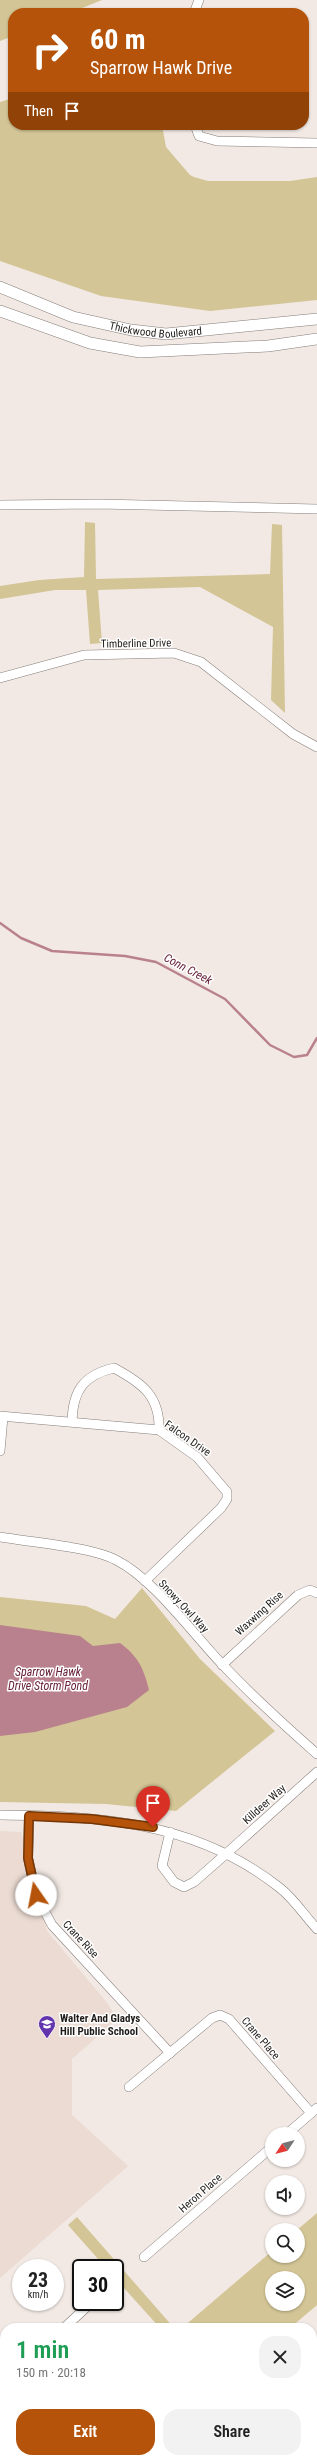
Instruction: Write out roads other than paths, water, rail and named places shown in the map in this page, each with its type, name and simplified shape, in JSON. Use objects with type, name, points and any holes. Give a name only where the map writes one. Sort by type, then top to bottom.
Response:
[{"type":"main road","name":"Thickwood Boulevard","points":[[0,287],[73,317],[131,330],[166,334],[317,319]]},
{"type":"main road","name":"Thickwood Boulevard","points":[[0,311],[90,343],[140,352],[268,346],[317,339]]},
{"type":"street","points":[[197,130],[200,136],[217,141],[317,143]]},
{"type":"street","points":[[0,505],[99,504],[317,509]]},
{"type":"street","name":"Timberline Drive","points":[[0,678],[84,655],[174,653],[202,662],[293,734],[317,747]]},
{"type":"street","points":[[72,1421],[72,1406],[77,1392],[86,1381],[97,1372],[114,1368],[133,1378],[149,1393],[159,1412],[159,1430]]},
{"type":"street","points":[[0,1451],[1,1417]]},
{"type":"street","name":"Falcon Drive","points":[[1,1417],[72,1421],[159,1430],[197,1457],[210,1470],[227,1492],[227,1499],[221,1508],[145,1581]]},
{"type":"street","name":"Snowy Owl Way","points":[[0,1537],[86,1551],[116,1559],[145,1581],[222,1665],[269,1712],[317,1754]]},
{"type":"street","name":"Waxwing Rise","points":[[222,1665],[298,1595],[310,1590],[317,1594]]},
{"type":"street","name":"Killdeer Way","points":[[170,1832],[162,1866],[168,1876],[178,1886],[188,1886],[227,1854],[317,1772]]},
{"type":"street","points":[[0,1815],[92,1819],[153,1827],[170,1832],[227,1854],[281,1889],[317,1929]]},
{"type":"street","name":"Crane Rise","points":[[29,1816],[28,1858],[36,1895],[52,1926],[170,2053]]},
{"type":"street","name":"Crane Place","points":[[129,2087],[212,2018],[220,2015],[229,2019],[314,2110]]},
{"type":"street","points":[[295,2127],[314,2110]]},
{"type":"street","name":"Heron Place","points":[[144,2257],[265,2153]]},
{"type":"street","points":[[69,2323],[82,2311]]},
{"type":"water","name":"Sparrow Hawk Drive Storm Pond","points":[[0,1625],[80,1636],[93,1646],[120,1643],[136,1658],[145,1676],[149,1690],[127,1707],[35,1732],[0,1736]]},
{"type":"waterway","name":"Conn Creek","points":[[0,923],[21,938],[52,951],[125,956],[156,962],[225,999],[270,1045],[294,1057],[307,1055],[317,1038]]},
{"type":"place","name":"Walter And Gladys Hill Public School","points":[[47,2039]]}]
